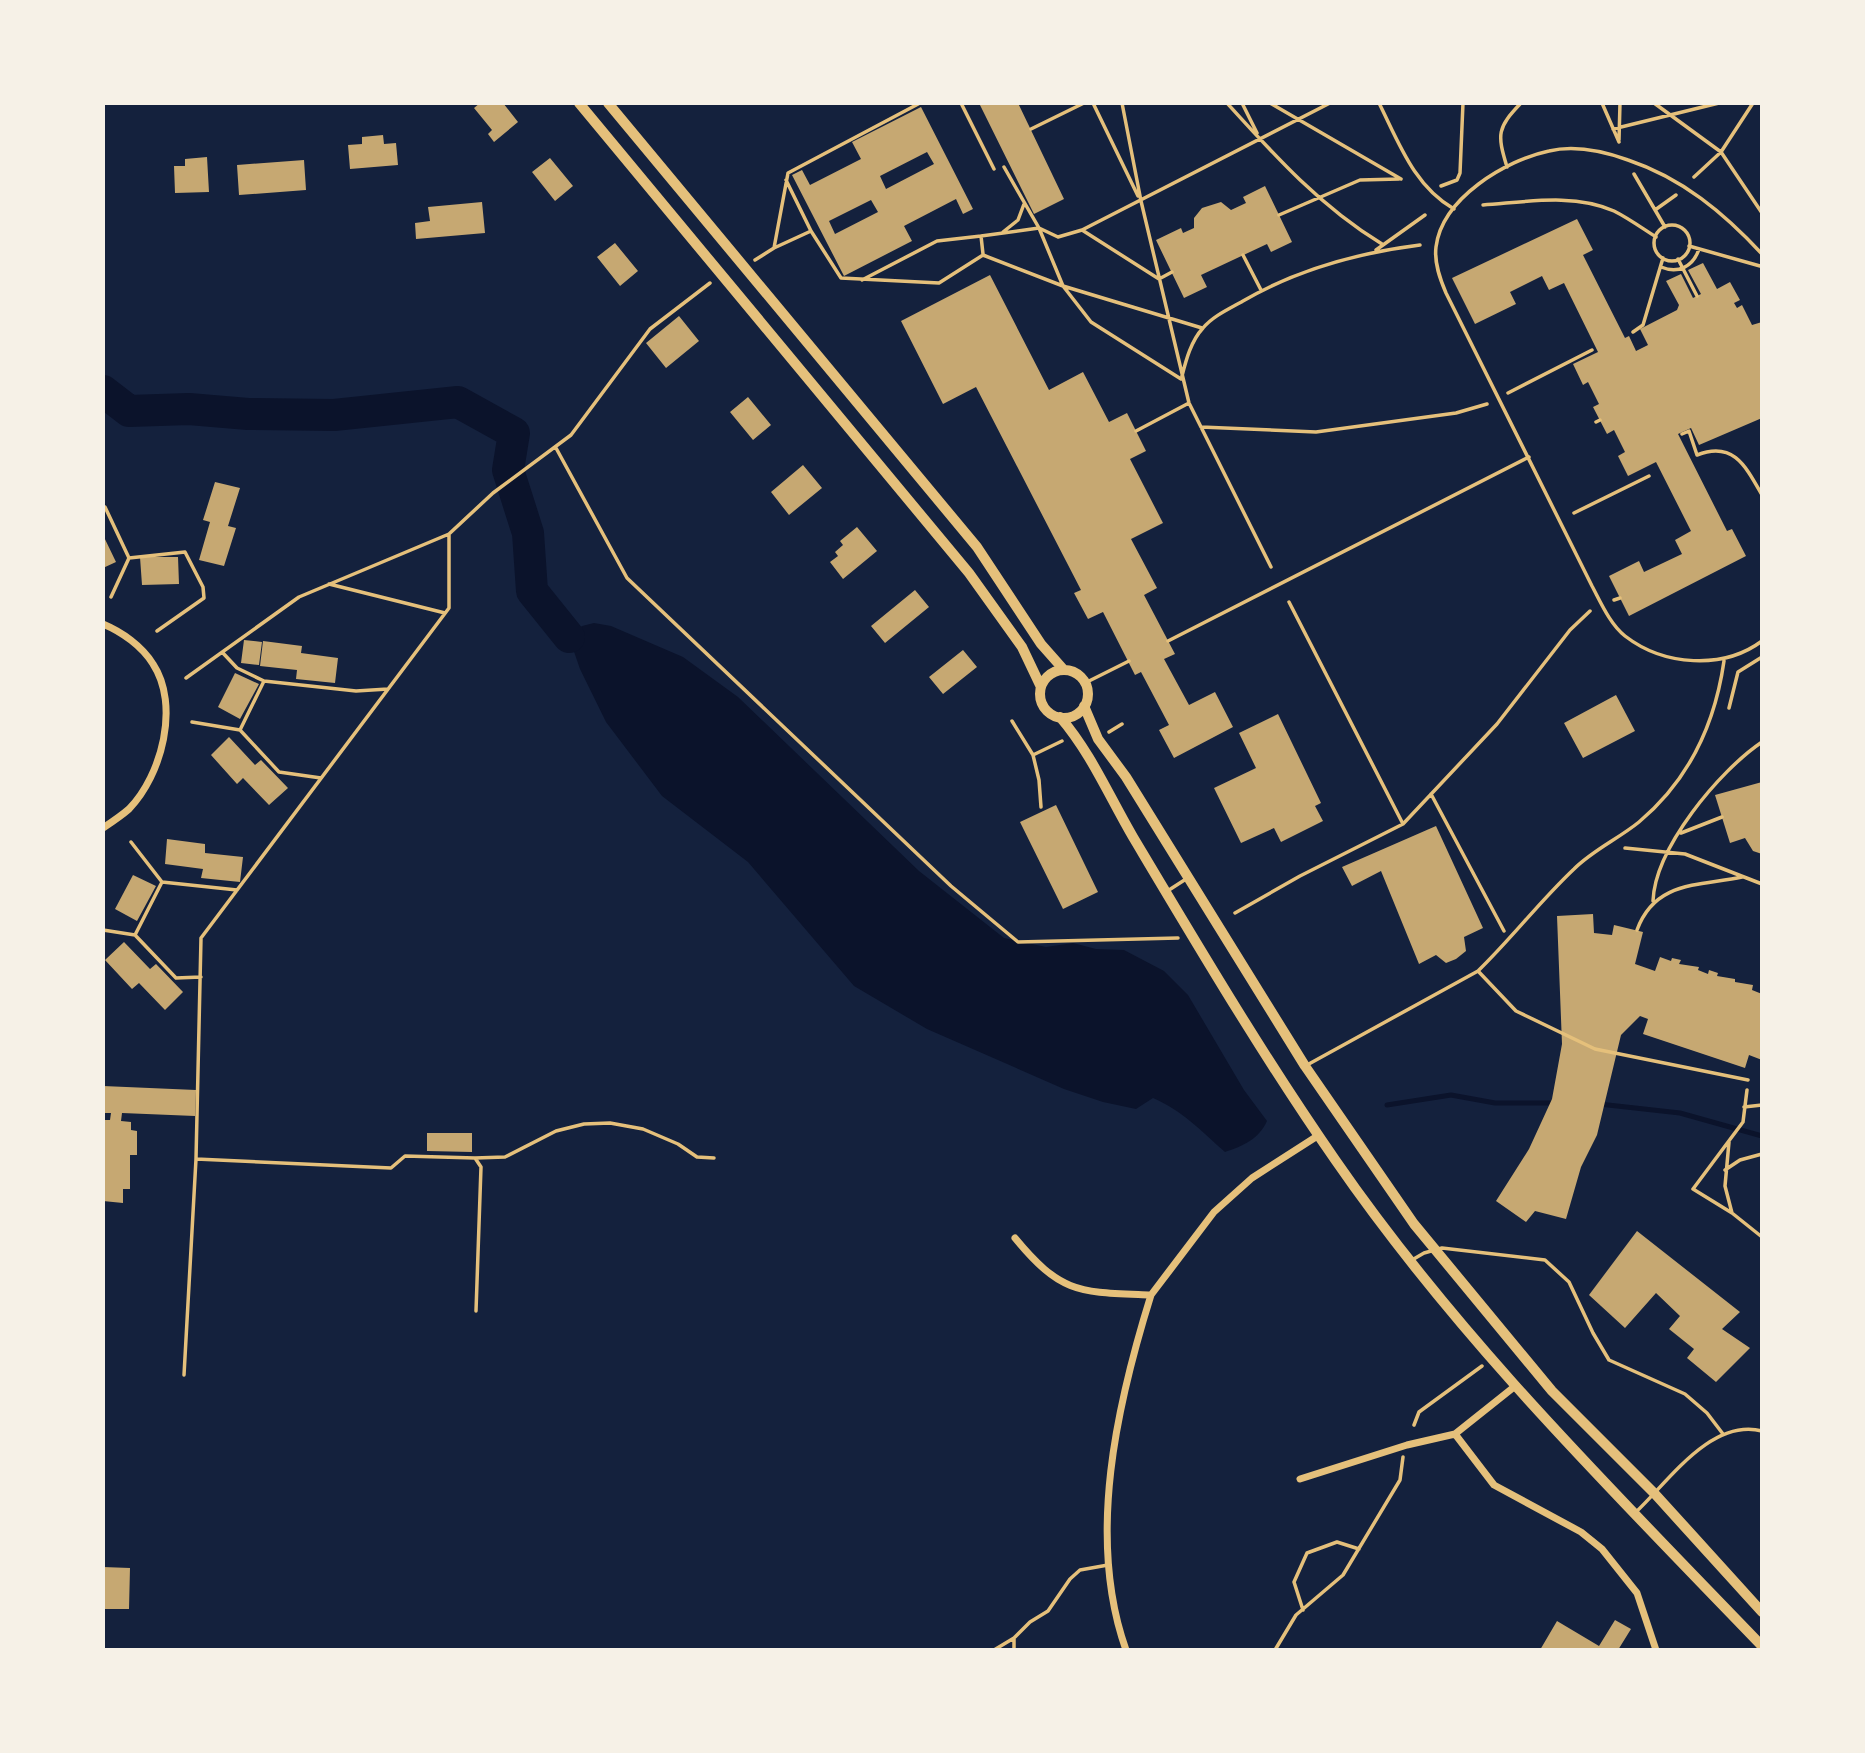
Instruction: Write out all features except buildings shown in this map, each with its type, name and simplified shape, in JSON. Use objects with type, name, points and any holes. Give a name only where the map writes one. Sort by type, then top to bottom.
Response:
[{"type":"main road","points":[[579,103],[969,573],[1022,647],[1041,687],[1042,704],[1060,717],[1084,748],[1274,1068],[1410,1261],[1514,1387],[1762,1646]]},
{"type":"main road","points":[[608,103],[970,537],[1041,644],[1064,670]]},
{"type":"main road","points":[[1041,687],[1047,676],[1064,670],[1077,673],[1085,683],[1087,699],[1084,706],[1073,715],[1060,717]]},
{"type":"main road","points":[[1084,706],[1098,739],[1126,777],[1305,1066],[1346,1129],[1434,1249],[1552,1391],[1655,1494],[1762,1612]]},
{"type":"street","points":[[103,624],[131,640],[153,663],[165,700],[166,726],[154,767],[143,789],[130,808],[103,828]]},
{"type":"street","points":[[1126,1650],[1113,1599],[1110,1565],[1109,1517],[1114,1443],[1125,1380],[1151,1295],[1214,1212],[1252,1178],[1319,1135]]},
{"type":"street","points":[[1015,1238],[1037,1264],[1057,1281],[1076,1288],[1108,1293],[1151,1295]]},
{"type":"street","points":[[1300,1479],[1407,1445],[1455,1434],[1514,1387]]},
{"type":"street","points":[[1455,1434],[1494,1485],[1581,1532],[1602,1549],[1637,1592],[1656,1650]]},
{"type":"lane","points":[[961,103],[994,169]]},
{"type":"lane","points":[[1379,103],[1419,178],[1435,198],[1454,209]]},
{"type":"lane","points":[[1507,167],[1499,138],[1500,129],[1521,103]]},
{"type":"lane","points":[[1762,254],[1714,206],[1657,171],[1627,159],[1569,149],[1549,151],[1507,167],[1470,192],[1454,209],[1440,232],[1436,247],[1439,276],[1592,586],[1625,636],[1653,651],[1682,659],[1724,660],[1762,641]]},
{"type":"lane","points":[[1168,641],[1530,457]]},
{"type":"lane","points":[[1305,1066],[1478,971],[1509,941],[1574,868],[1638,823],[1671,790],[1702,743],[1719,700],[1724,660]]},
{"type":"lane","points":[[1085,683],[1129,661]]},
{"type":"lane","points":[[1167,891],[1188,878]]},
{"type":"lane","points":[[1478,971],[1516,1011],[1595,1049],[1748,1080]]},
{"type":"lane","points":[[1410,1261],[1434,1249],[1545,1260],[1569,1282],[1609,1360],[1685,1394],[1707,1413],[1723,1434]]},
{"type":"lane","points":[[1634,1513],[1696,1453],[1723,1434],[1742,1428],[1762,1431]]},
{"type":"lane","points":[[993,1650],[1014,1638],[1048,1611],[1070,1579],[1080,1570],[1110,1565]]},
{"type":"lane","points":[[1014,1638],[1014,1650]]},
{"type":"path","points":[[774,248],[788,173],[919,103]]},
{"type":"path","points":[[1031,129],[1084,103]]},
{"type":"path","points":[[1093,103],[1141,201]]},
{"type":"path","points":[[1122,103],[1181,379],[1189,403],[1271,567]]},
{"type":"path","points":[[1227,103],[1317,198],[1346,222],[1382,244]]},
{"type":"path","points":[[1242,103],[1260,139]]},
{"type":"path","points":[[1270,103],[1401,179],[1360,180],[1279,215]]},
{"type":"path","points":[[860,281],[937,241],[1039,228],[1058,237],[1082,230],[1330,103]]},
{"type":"path","points":[[1441,186],[1457,180],[1460,173],[1463,103]]},
{"type":"path","points":[[1602,103],[1619,142],[1620,103]]},
{"type":"path","points":[[1654,103],[1720,152],[1762,213]]},
{"type":"path","points":[[1613,129],[1719,103]]},
{"type":"path","points":[[1694,177],[1720,152],[1753,103]]},
{"type":"path","points":[[1002,164],[1039,228],[1063,286],[1091,322],[1181,379]]},
{"type":"path","points":[[1632,170],[1664,227]]},
{"type":"path","points":[[786,180],[811,231],[841,278],[939,283],[983,255]]},
{"type":"path","points":[[1655,210],[1677,194]]},
{"type":"path","points":[[1483,205],[1554,200],[1591,203],[1615,212],[1656,237]]},
{"type":"path","points":[[1001,233],[1018,220],[1024,204]]},
{"type":"path","points":[[1375,251],[1426,215]]},
{"type":"path","points":[[1664,227],[1682,228],[1689,237],[1686,254],[1678,259],[1664,258],[1656,249],[1656,237],[1664,227]]},
{"type":"path","points":[[1082,230],[1159,279]]},
{"type":"path","points":[[751,262],[811,231]]},
{"type":"path","points":[[981,236],[983,255]]},
{"type":"path","points":[[1181,379],[1188,354],[1202,328],[1215,317],[1261,290],[1320,265],[1375,251],[1420,245]]},
{"type":"path","points":[[1689,246],[1760,266]]},
{"type":"path","points":[[1661,267],[1683,269],[1694,261],[1699,249]]},
{"type":"path","points":[[983,255],[1063,286],[1202,328]]},
{"type":"path","points":[[1243,255],[1261,290]]},
{"type":"path","points":[[1633,332],[1643,325],[1664,258]]},
{"type":"path","points":[[1678,259],[1697,296]]},
{"type":"path","points":[[1159,279],[1172,272]]},
{"type":"path","points":[[186,678],[299,597],[449,534],[493,493],[556,448],[584,419],[597,396],[650,329],[711,282]]},
{"type":"path","points":[[1508,393],[1592,350]]},
{"type":"path","points":[[1136,431],[1189,403]]},
{"type":"path","points":[[1201,426],[1316,432],[1457,413],[1487,404]]},
{"type":"path","points":[[1682,433],[1689,437],[1698,456],[1716,448],[1726,450],[1760,487],[1762,495]]},
{"type":"path","points":[[556,448],[627,578],[951,886],[1018,942],[1187,938]]},
{"type":"path","points":[[1574,513],[1649,475]]},
{"type":"path","points":[[105,507],[129,558],[111,597]]},
{"type":"path","points":[[184,1375],[196,1159],[201,938],[449,608],[449,534]]},
{"type":"path","points":[[129,558],[185,552],[203,587],[204,598],[157,631]]},
{"type":"path","points":[[327,584],[445,613]]},
{"type":"path","points":[[1614,600],[1620,598]]},
{"type":"path","points":[[1289,602],[1403,824]]},
{"type":"path","points":[[1235,913],[1300,876],[1403,824],[1497,724],[1570,629],[1590,611]]},
{"type":"path","points":[[222,652],[237,668],[264,681],[356,691],[388,689]]},
{"type":"path","points":[[1729,708],[1738,672],[1762,657]]},
{"type":"path","points":[[240,730],[264,681]]},
{"type":"path","points":[[1012,721],[1037,766],[1041,807]]},
{"type":"path","points":[[192,722],[240,730],[279,772],[321,778]]},
{"type":"path","points":[[1106,734],[1122,724]]},
{"type":"path","points":[[1033,755],[1062,741]]},
{"type":"path","points":[[1653,901],[1653,890],[1679,833],[1723,774],[1762,742]]},
{"type":"path","points":[[1431,794],[1509,941]]},
{"type":"path","points":[[1679,833],[1722,817]]},
{"type":"path","points":[[131,842],[162,882],[237,890]]},
{"type":"path","points":[[1625,848],[1669,851],[1710,862],[1762,884]]},
{"type":"path","points":[[1637,930],[1642,915],[1653,901],[1690,886],[1744,876]]},
{"type":"path","points":[[135,935],[162,882]]},
{"type":"path","points":[[103,930],[135,935],[176,978],[201,977]]},
{"type":"path","points":[[1748,1080],[1742,1122],[1692,1189],[1732,1213],[1762,1237]]},
{"type":"path","points":[[1745,1107],[1762,1105]]},
{"type":"path","points":[[196,1159],[391,1168],[405,1156],[505,1157],[556,1131],[584,1124],[610,1123],[643,1129],[678,1144],[697,1157],[714,1158]]},
{"type":"path","points":[[1730,1141],[1725,1186],[1732,1213]]},
{"type":"path","points":[[1725,1170],[1740,1160],[1762,1154]]},
{"type":"path","points":[[475,1158],[481,1167],[476,1311]]},
{"type":"path","points":[[1414,1425],[1419,1412],[1484,1365]]},
{"type":"path","points":[[1275,1650],[1303,1610],[1343,1575],[1400,1480],[1404,1455]]},
{"type":"path","points":[[1303,1610],[1294,1582],[1307,1553],[1337,1542],[1359,1549]]},
{"type":"water","points":[[594,623],[611,626],[683,657],[738,697],[919,871],[1004,938],[1046,947],[1073,943],[1096,949],[1124,950],[1164,971],[1188,995],[1244,1090],[1267,1121],[1260,1133],[1225,1152],[1183,1115],[1153,1098],[1136,1109],[1064,1089],[927,1029],[854,986],[748,862],[662,796],[606,722],[580,669],[569,637],[582,626]]},
{"type":"waterway","points":[[103,391],[129,411],[189,409],[248,414],[334,415],[458,402],[514,433],[508,470],[528,533],[532,591],[569,637]]},
{"type":"waterway","points":[[1387,1105],[1451,1095],[1495,1103],[1554,1103]]},
{"type":"waterway","points":[[1599,1104],[1680,1113],[1762,1136]]}]
